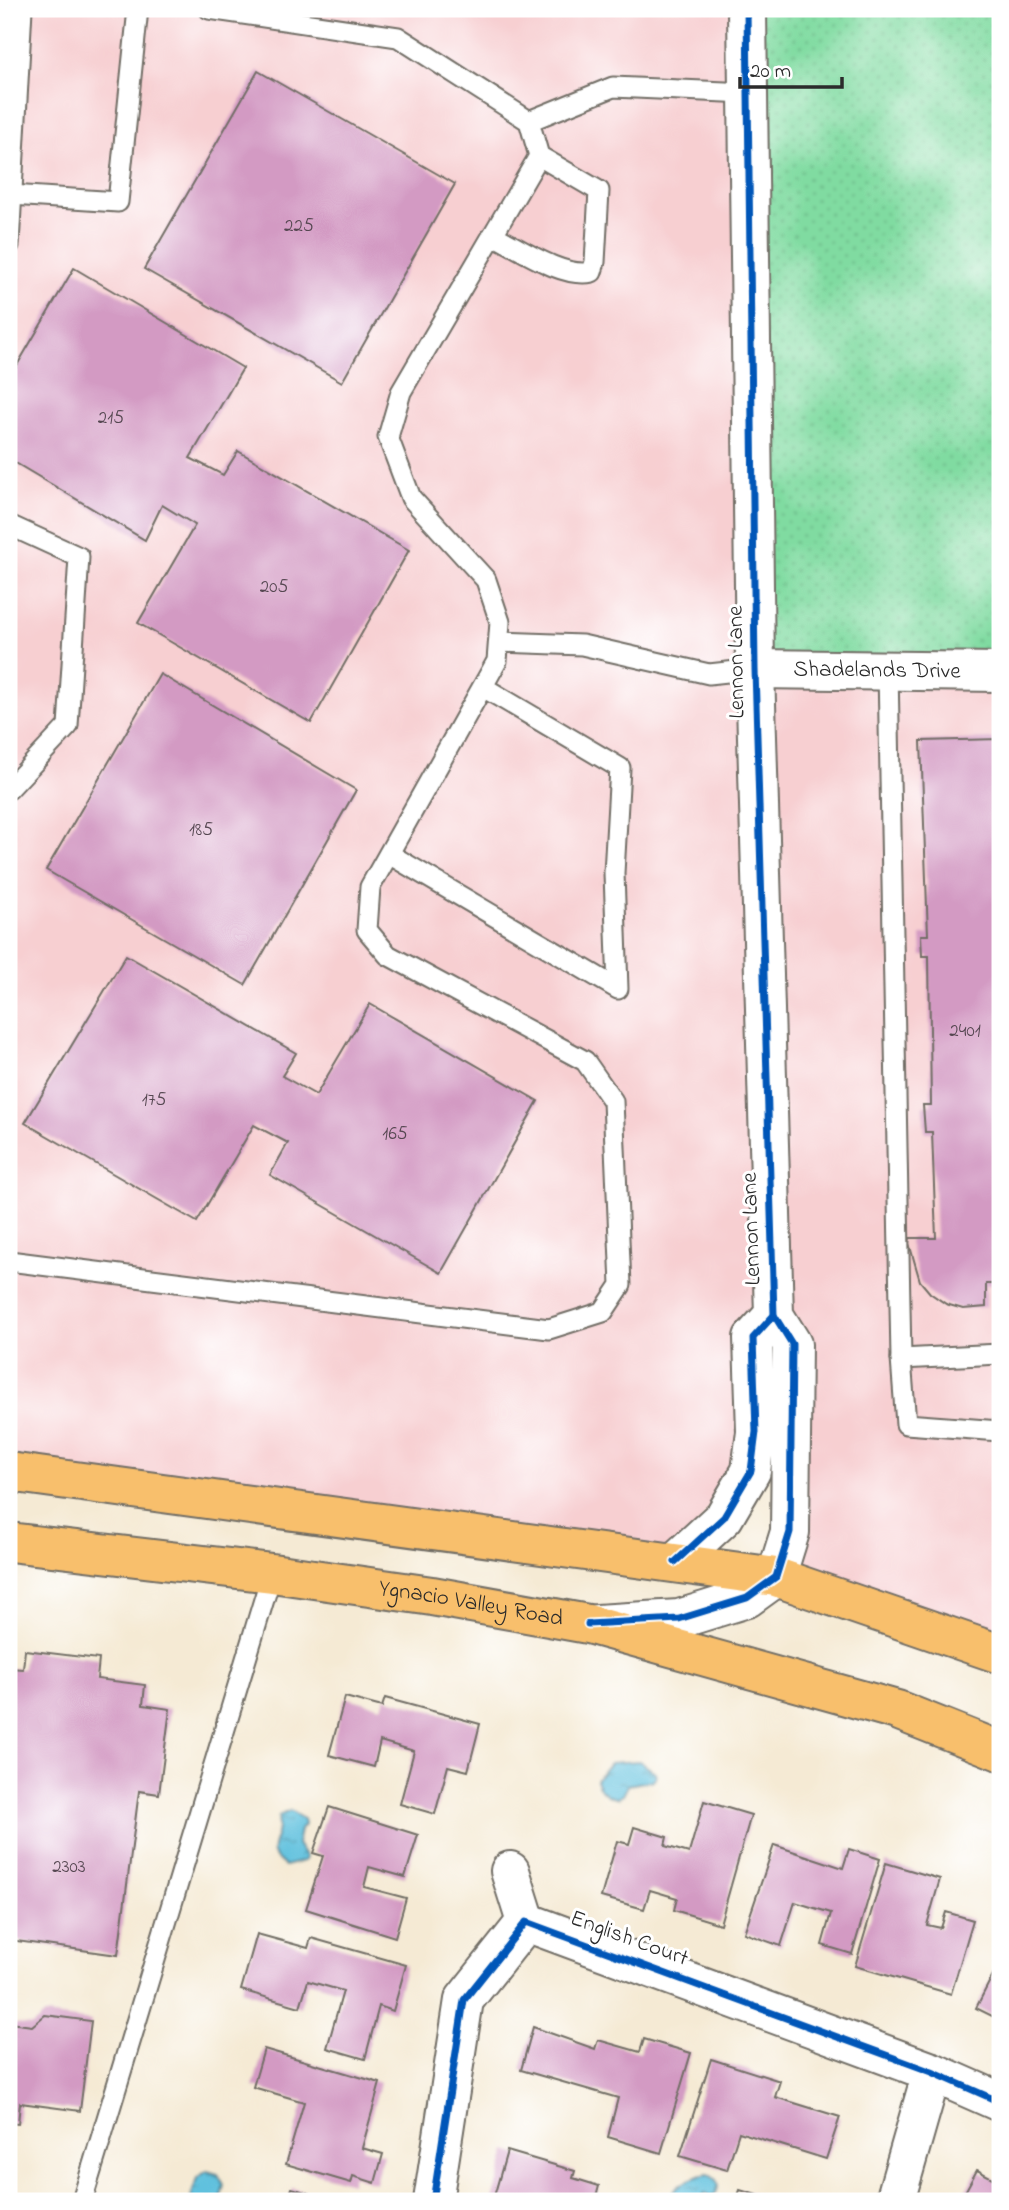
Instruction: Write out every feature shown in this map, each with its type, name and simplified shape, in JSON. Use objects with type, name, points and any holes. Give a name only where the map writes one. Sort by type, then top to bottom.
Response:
[{"type":"highway","points":[[9,1472],[776,1577],[1000,1654]]},
{"type":"highway","name":"Ygnacio Valley Road","points":[[9,1542],[272,1573],[432,1596],[588,1624],[897,1710],[1000,1751]]},
{"type":"street","name":"Lennon Lane","points":[[747,9],[755,669],[774,1315],[792,1344],[790,1532],[776,1577]]},
{"type":"street","name":"Shadelands Drive","points":[[755,669],[1000,672]]},
{"type":"street","name":"Lennon Lane","points":[[675,1562],[724,1517],[751,1471],[756,1432],[753,1338],[774,1315]]},
{"type":"street","points":[[588,1624],[679,1619],[747,1598],[776,1577]]},
{"type":"street","points":[[433,2201],[464,2000],[526,1922],[510,1871]]},
{"type":"street","name":"English Court","points":[[526,1922],[932,2072],[1000,2102]]},
{"type":"street","points":[[895,2201],[932,2072]]},
{"type":"lane","points":[[9,245],[22,9]]},
{"type":"lane","points":[[11,195],[118,202],[138,9]]},
{"type":"lane","points":[[209,9],[398,37],[529,121],[539,156],[599,191],[593,272],[585,274],[562,270],[493,235]]},
{"type":"lane","points":[[529,121],[613,87],[748,93]]},
{"type":"lane","points":[[9,1261],[549,1329],[603,1312],[621,1285],[613,1101],[585,1061],[388,955],[367,930],[370,887],[497,662],[500,622],[486,580],[411,498],[388,437],[401,392],[539,156]]},
{"type":"lane","points":[[9,525],[79,557],[68,726],[9,789]]},
{"type":"lane","points":[[499,642],[582,645],[709,674],[755,669]]},
{"type":"lane","points":[[887,670],[901,1359],[906,1424],[1000,1431]]},
{"type":"lane","points":[[389,854],[618,989],[614,873],[620,768],[482,687]]},
{"type":"lane","points":[[901,1359],[1000,1354]]},
{"type":"lane","points":[[82,2201],[272,1573]]},
{"type":"shaded area","points":[[9,9],[1000,9],[1000,1654],[776,1577],[774,1315],[756,1432],[675,1562],[9,1472]]},
{"type":"green space","points":[[747,9],[1000,9],[1000,672],[755,669]]},
{"type":"water","points":[[639,1761],[655,1772],[653,1780],[628,1785],[623,1795],[617,1798],[607,1794],[599,1786],[596,1780],[610,1763]]},
{"type":"water","points":[[290,1811],[303,1819],[304,1825],[297,1844],[306,1858],[285,1866],[272,1851],[279,1816]]},
{"type":"water","points":[[207,2171],[218,2174],[224,2185],[220,2201],[190,2201],[197,2178]]},
{"type":"water","points":[[708,2174],[719,2185],[716,2193],[710,2197],[705,2193],[699,2201],[668,2201],[684,2183]]},
{"type":"building","points":[[258,71],[455,184],[342,382],[144,269]]},
{"type":"building","points":[[74,268],[243,368],[190,458],[223,475],[238,451],[409,550],[311,723],[138,623],[195,525],[162,505],[145,540],[9,459],[9,379]]},
{"type":"building","points":[[160,674],[356,790],[245,985],[46,870]]},
{"type":"building","points":[[1000,739],[1000,1284],[986,1284],[986,1307],[963,1309],[946,1304],[930,1293],[920,1281],[909,1243],[910,1238],[936,1238],[932,1132],[925,1132],[923,1105],[931,1105],[929,956],[922,956],[921,935],[928,935],[921,741]]},
{"type":"building","points":[[126,955],[296,1053],[282,1076],[316,1095],[370,1004],[538,1101],[441,1273],[270,1175],[288,1143],[254,1125],[197,1222],[25,1123]]},
{"type":"building","points":[[25,1650],[99,1659],[97,1679],[145,1685],[143,1705],[170,1709],[159,1794],[139,1791],[118,1955],[9,1940],[9,1668],[23,1669]]},
{"type":"building","points":[[345,1697],[382,1707],[385,1698],[480,1724],[468,1771],[448,1766],[435,1814],[400,1804],[414,1751],[380,1741],[374,1767],[329,1755]]},
{"type":"building","points":[[704,1801],[751,1815],[720,1924],[674,1910],[677,1898],[650,1890],[644,1909],[601,1897],[617,1841],[629,1844],[634,1827],[667,1837],[665,1846],[689,1853]]},
{"type":"building","points":[[329,1807],[418,1835],[405,1877],[369,1867],[364,1887],[406,1898],[395,1937],[306,1909],[323,1856],[313,1853]]},
{"type":"building","points":[[774,1845],[843,1868],[849,1849],[880,1859],[852,1954],[822,1945],[831,1913],[795,1902],[781,1946],[744,1933]]},
{"type":"building","points":[[886,1863],[940,1879],[927,1925],[941,1928],[946,1912],[973,1920],[951,1994],[855,1966]]},
{"type":"building","points":[[257,1934],[308,1948],[311,1938],[406,1965],[393,2011],[379,2006],[365,2059],[327,2048],[343,1991],[308,1981],[300,2007],[241,1990]]},
{"type":"building","points":[[1000,1961],[1000,2020],[976,2008]]},
{"type":"building","points":[[45,2015],[91,2021],[80,2111],[20,2103],[18,2124],[9,2123],[9,2023],[32,2026]]},
{"type":"building","points":[[533,2027],[595,2049],[598,2040],[640,2052],[644,2039],[691,2053],[661,2153],[608,2137],[618,2098],[521,2070]]},
{"type":"building","points":[[264,2049],[380,2083],[362,2148],[383,2154],[375,2183],[353,2176],[351,2183],[286,2164],[304,2102],[253,2087]]},
{"type":"building","points":[[711,2059],[780,2081],[775,2097],[840,2117],[826,2159],[739,2132],[727,2170],[680,2156]]},
{"type":"building","points":[[507,2151],[575,2171],[573,2178],[599,2186],[595,2201],[493,2200]]},
{"type":"building","points":[[977,2170],[1000,2182],[1000,2201],[960,2201]]},
{"type":"building","points":[[292,2188],[334,2201],[288,2201]]},
{"type":"building","points":[[740,2190],[777,2201],[736,2201]]},
{"type":"cycle path","points":[[588,1624],[679,1619],[747,1598],[776,1577],[790,1532],[792,1344],[774,1315],[755,669],[747,9]]},
{"type":"cycle path","points":[[675,1562],[724,1517],[751,1471],[756,1432],[753,1338],[774,1315]]},
{"type":"cycle path","points":[[433,2201],[464,2000],[526,1922],[932,2072],[1000,2102]]}]
